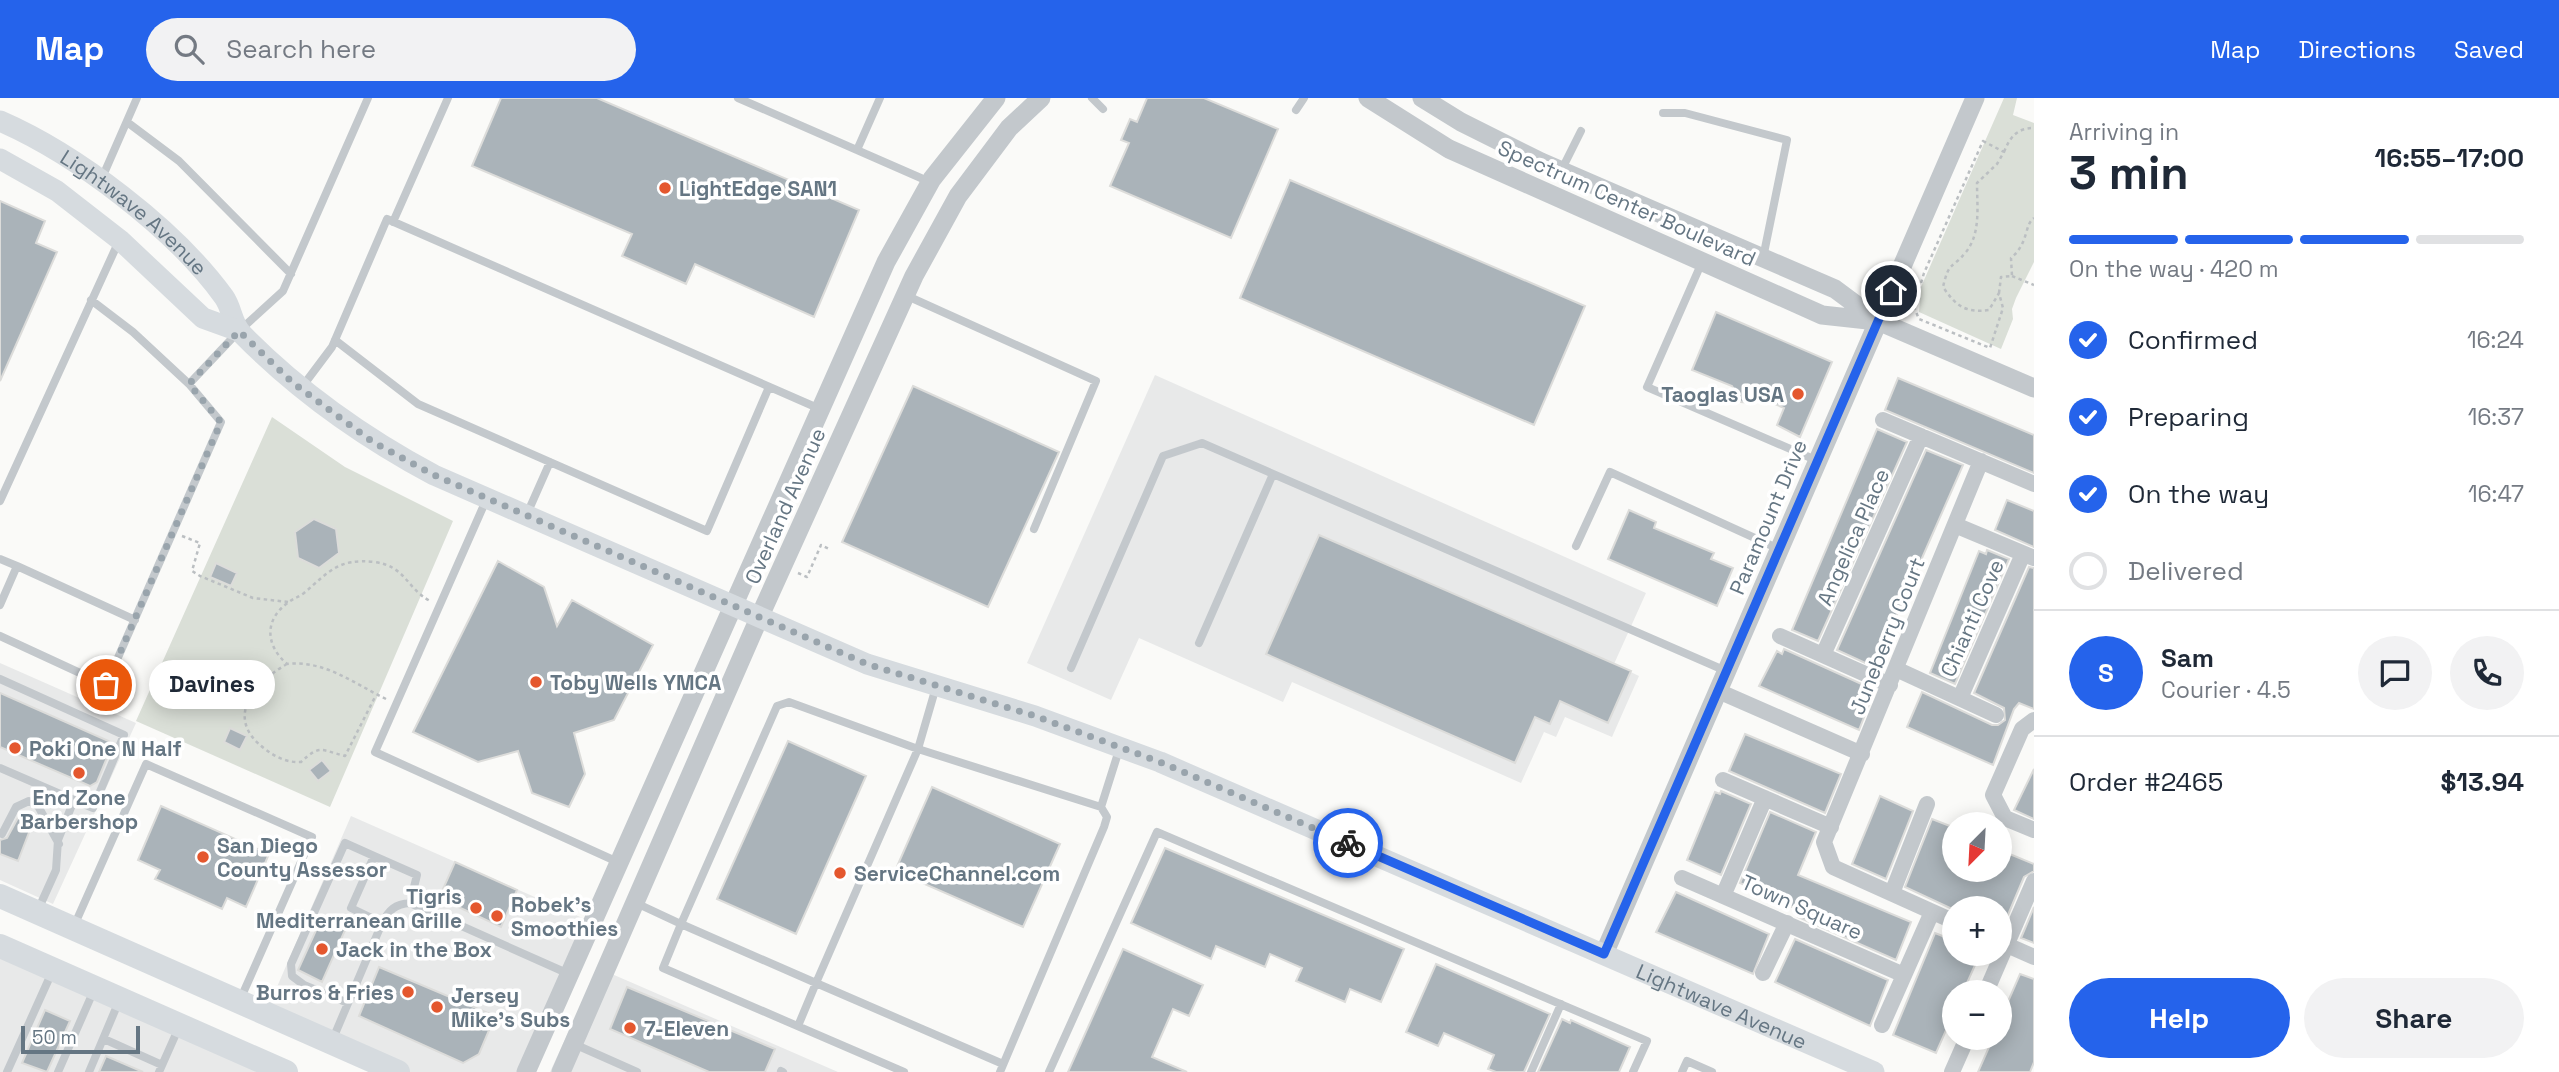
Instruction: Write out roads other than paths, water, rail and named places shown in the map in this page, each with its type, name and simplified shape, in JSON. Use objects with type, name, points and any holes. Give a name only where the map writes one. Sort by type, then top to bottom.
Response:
[{"type":"main road","name":"Lightwave Avenue","points":[[0,121],[22,131],[101,180],[141,211],[225,298],[239,331]]},
{"type":"main road","name":"Lightwave Avenue","points":[[0,159],[57,191],[120,240],[203,318],[239,331],[301,388],[373,442],[487,498],[867,664],[1035,716],[1120,747],[1874,1072]]},
{"type":"main road","points":[[0,896],[398,1072]]},
{"type":"main road","points":[[0,946],[286,1072]]},
{"type":"street","name":"Overland Avenue","points":[[526,1072],[886,262],[930,181],[996,98]]},
{"type":"street","name":"Overland Avenue","points":[[561,1072],[782,566],[905,295],[958,196],[1009,128],[1041,98]]},
{"type":"street","name":"Spectrum Center Boulevard","points":[[1368,98],[1449,149],[1822,314],[1878,321]]},
{"type":"street","name":"Spectrum Center Boulevard","points":[[1422,98],[1461,122],[1561,171],[1835,289],[1878,321],[2034,388]]},
{"type":"street","name":"Paramount Drive","points":[[1604,954],[1975,98]]},
{"type":"street","points":[[1883,420],[2034,484]]},
{"type":"street","name":"Angelica Place","points":[[1823,655],[1921,436]]},
{"type":"street","name":"Juneberry Court","points":[[1942,916],[1833,867],[1824,842],[1981,461]]},
{"type":"street","points":[[1955,525],[2029,556]]},
{"type":"street","name":"Chianti Cove","points":[[1960,698],[2029,556]]},
{"type":"street","points":[[1780,636],[1823,655],[1960,698],[1996,715]]},
{"type":"street","points":[[1718,691],[1862,754]]},
{"type":"street","points":[[2034,720],[2022,729],[1993,795],[2005,818],[2034,830]]},
{"type":"street","points":[[1723,780],[1831,827]]},
{"type":"street","points":[[1723,896],[1765,798]]},
{"type":"street","points":[[1892,893],[1927,804]]},
{"type":"street","name":"Town Square","points":[[1682,878],[1904,975]]},
{"type":"street","points":[[2012,925],[2034,881]]},
{"type":"street","points":[[1882,1025],[1932,912]]},
{"type":"street","points":[[1763,973],[1787,923]]},
{"type":"street","points":[[2012,947],[2034,957]]},
{"type":"street","points":[[1952,1072],[1962,1050]]},
{"type":"lane","points":[[101,180],[137,98]]},
{"type":"lane","points":[[189,384],[239,331],[283,291],[368,98]]},
{"type":"lane","points":[[393,222],[448,98]]},
{"type":"lane","points":[[738,98],[930,181]]},
{"type":"lane","points":[[857,150],[880,98]]},
{"type":"lane","points":[[1092,98],[1103,109]]},
{"type":"lane","points":[[1296,110],[1304,98]]},
{"type":"lane","points":[[1663,113],[1685,113],[1787,140],[1763,258]]},
{"type":"lane","points":[[127,121],[179,161],[291,274]]},
{"type":"lane","points":[[1561,171],[1581,131]]},
{"type":"lane","points":[[301,388],[335,340],[387,219],[820,409]]},
{"type":"lane","points":[[0,501],[120,240]]},
{"type":"lane","points":[[1702,261],[1647,387],[1818,461]]},
{"type":"lane","points":[[905,295],[1096,381],[1034,529]]},
{"type":"lane","points":[[0,636],[106,685],[175,533],[221,422],[189,384],[133,331],[91,300]]},
{"type":"lane","points":[[335,340],[418,404],[707,531],[769,387]]},
{"type":"lane","points":[[1071,668],[1163,456],[1202,443],[1726,671]]},
{"type":"lane","points":[[526,516],[550,462]]},
{"type":"lane","points":[[1576,547],[1610,472],[1779,549]]},
{"type":"lane","points":[[1199,643],[1273,474]]},
{"type":"lane","points":[[487,498],[375,752],[620,863]]},
{"type":"lane","points":[[0,559],[135,620]]},
{"type":"lane","points":[[0,605],[17,566]]},
{"type":"lane","points":[[0,679],[124,735],[93,808],[0,768]]},
{"type":"lane","points":[[797,1026],[918,749],[936,686]]},
{"type":"lane","points":[[636,903],[681,924],[816,983],[1001,1068],[1104,827],[1107,817],[1101,807],[918,749],[789,702],[777,706],[681,924],[663,968],[904,1072]]},
{"type":"lane","points":[[1101,807],[1120,747]]},
{"type":"lane","points":[[73,928],[146,764],[312,837],[239,1002]]},
{"type":"lane","points":[[37,912],[56,870],[58,840],[74,800]]},
{"type":"lane","points":[[2,834],[16,807],[29,801],[38,806],[58,840]]},
{"type":"lane","points":[[1049,1072],[1157,832],[1647,1041],[1633,1072]]},
{"type":"lane","points":[[348,1003],[304,985],[292,976],[291,964],[345,843],[417,875],[410,903]]},
{"type":"lane","points":[[374,856],[351,908],[382,923]]},
{"type":"lane","points":[[331,1043],[382,923],[389,911],[398,904],[410,903],[569,974]]},
{"type":"lane","points":[[7,1072],[53,969]]},
{"type":"lane","points":[[58,1072],[96,988]]},
{"type":"lane","points":[[89,1072],[120,998]]},
{"type":"lane","points":[[1531,1072],[1561,1004]]},
{"type":"lane","points":[[104,1039],[160,1068],[179,1025]]},
{"type":"lane","points":[[574,1044],[637,1072]]},
{"type":"lane","points":[[1682,1072],[1687,1061],[1712,1072]]},
{"type":"place","name":"LightEdge SAN1","points":[[665,188]]},
{"type":"place","name":"Taoglas USA","points":[[1798,394]]},
{"type":"place","name":"Toby Wells YMCA","points":[[536,682]]},
{"type":"place","name":"Davines","points":[[106,685]]},
{"type":"place","name":"Poki One N Half","points":[[15,748]]},
{"type":"place","name":"End Zone Barbershop","points":[[79,773]]},
{"type":"place","name":"San Diego County Assessor","points":[[203,857]]},
{"type":"place","name":"ServiceChannel.com","points":[[840,873]]},
{"type":"place","name":"Tigris Mediterranean Grille","points":[[476,908]]},
{"type":"place","name":"Robek's Smoothies","points":[[497,916]]},
{"type":"place","name":"Jack in the Box","points":[[322,949]]},
{"type":"place","name":"Burros & Fries","points":[[408,992]]},
{"type":"place","name":"Jersey Mike's Subs","points":[[437,1007]]},
{"type":"place","name":"7-Eleven","points":[[630,1028]]}]
